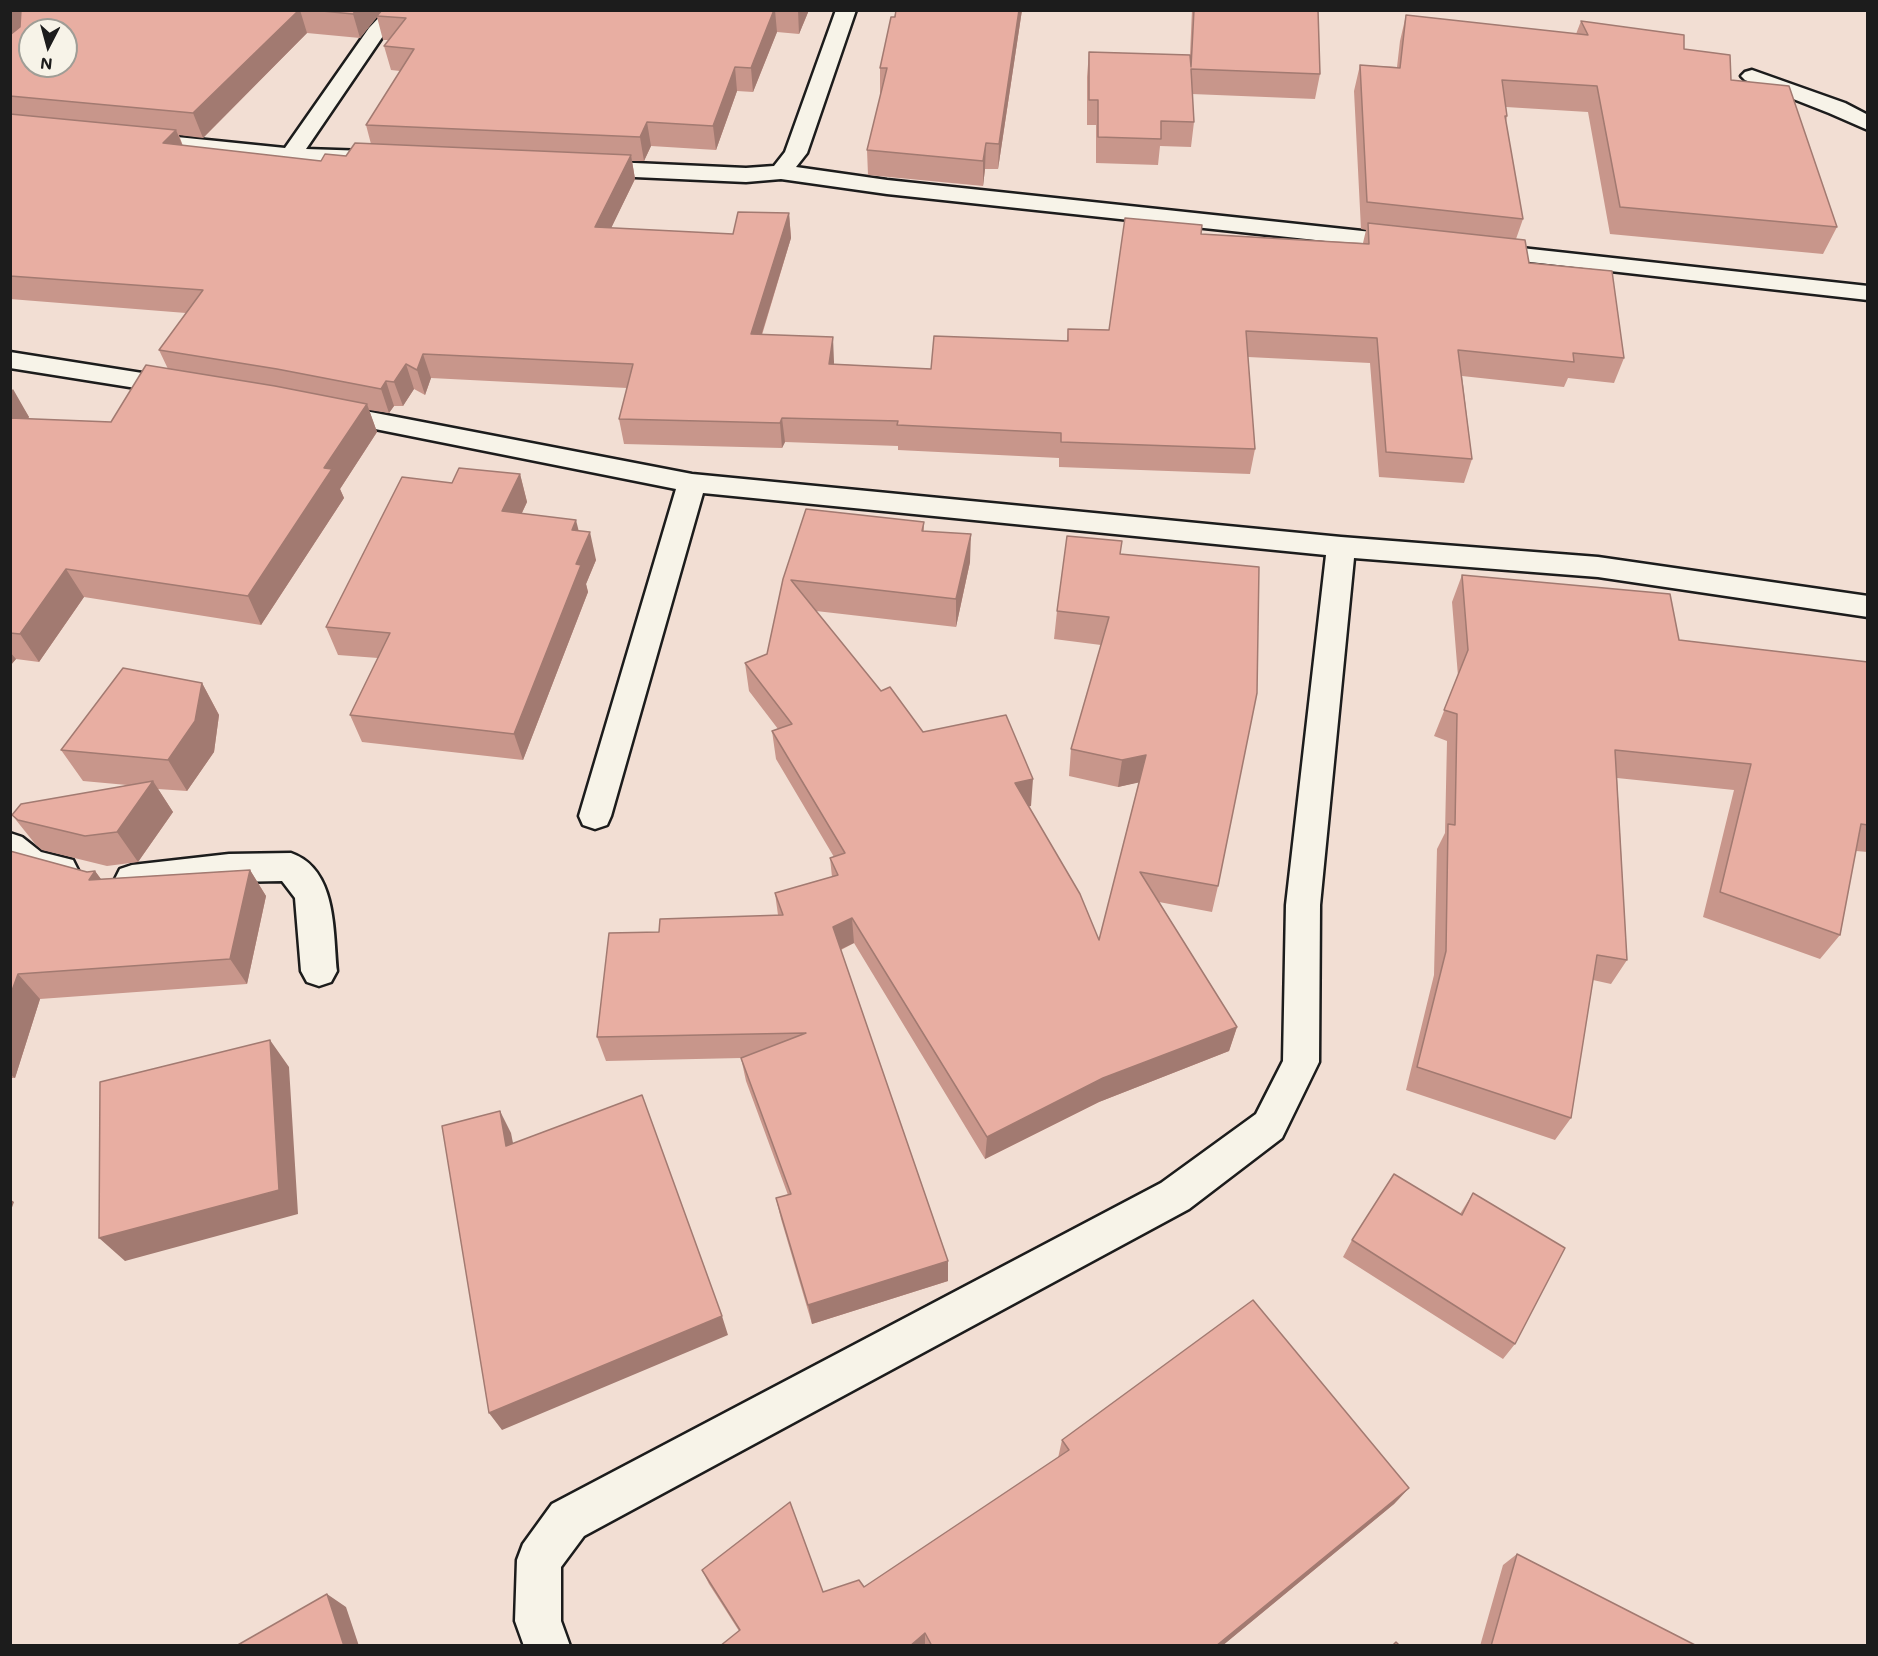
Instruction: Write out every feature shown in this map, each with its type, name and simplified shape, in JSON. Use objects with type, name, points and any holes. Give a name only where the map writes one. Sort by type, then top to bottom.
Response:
[{"type":"street","points":[[291,155],[376,32],[398,10]]},
{"type":"street","points":[[781,172],[796,153],[846,10]]},
{"type":"street","points":[[1752,76],[1837,108],[1868,124]]},
{"type":"street","points":[[119,138],[291,155],[387,159]]},
{"type":"street","points":[[566,167],[746,175],[781,172],[911,189],[1433,246]]},
{"type":"street","points":[[1468,250],[1868,293]]},
{"type":"street","points":[[10,360],[206,391]]},
{"type":"street","points":[[299,406],[692,483],[1341,548],[1598,567],[1868,607]]},
{"type":"street","points":[[595,816],[692,483]]},
{"type":"street","points":[[547,1646],[538,1621],[539,1560],[568,1520],[1175,1196],[1269,1126],[1301,1062],[1304,905],[1341,548]]},
{"type":"street","points":[[10,846],[31,863],[96,880],[229,868],[291,867],[312,894],[319,971]]},
{"type":"building","points":[[21,10],[299,10],[193,113],[10,96],[10,35],[18,29],[18,78],[78,78],[78,18],[21,18]]},
{"type":"building","points":[[312,10],[356,10],[353,14]]},
{"type":"building","points":[[382,10],[774,10],[751,68],[735,67],[713,126],[647,122],[640,137],[366,125],[414,49],[384,46],[406,18],[377,16]]},
{"type":"building","points":[[896,10],[1019,10],[999,144],[986,143],[983,161],[867,150],[887,68],[880,68],[891,17],[895,17]]},
{"type":"building","points":[[1194,10],[1318,10],[1320,74],[1191,69],[1194,122],[1161,121],[1161,139],[1098,137],[1098,100],[1089,100],[1089,52],[1190,55],[1191,67]]},
{"type":"building","points":[[1406,15],[1588,35],[1581,21],[1684,35],[1684,49],[1730,55],[1731,80],[1789,86],[1837,227],[1620,207],[1597,86],[1502,80],[1507,116],[1505,116],[1523,219],[1367,202],[1360,65],[1400,68]]},
{"type":"building","points":[[10,114],[176,130],[163,143],[321,161],[325,154],[346,156],[355,143],[631,155],[595,227],[733,234],[738,212],[789,213],[751,334],[833,337],[829,364],[931,369],[934,336],[1068,341],[1068,329],[1109,330],[1125,218],[1202,225],[1201,234],[1369,244],[1368,223],[1525,240],[1529,263],[1612,271],[1624,358],[1573,353],[1574,362],[1458,350],[1472,459],[1386,452],[1377,338],[1246,331],[1255,449],[1061,442],[1061,433],[897,425],[898,421],[782,418],[780,423],[619,419],[633,364],[423,354],[417,370],[406,364],[394,382],[386,381],[381,389],[159,350],[203,290],[10,276]]},
{"type":"building","points":[[146,365],[367,404],[324,468],[332,469],[248,596],[66,569],[20,634],[10,633],[10,418],[111,422]]},
{"type":"building","points":[[459,468],[520,474],[502,511],[576,520],[572,530],[590,532],[576,564],[581,565],[514,734],[350,715],[390,633],[326,627],[402,477],[452,483]]},
{"type":"building","points":[[806,509],[924,522],[922,531],[971,534],[956,599],[791,580],[881,691],[890,687],[923,732],[1006,715],[1033,779],[1015,783],[1080,894],[1099,940],[1146,755],[1122,760],[1071,749],[1109,617],[1057,611],[1067,536],[1122,541],[1120,554],[1259,567],[1257,693],[1218,886],[1140,872],[1237,1027],[1103,1078],[987,1137],[852,918],[833,927],[948,1261],[808,1305],[776,1198],[791,1194],[741,1058],[806,1033],[597,1037],[609,933],[659,932],[660,919],[783,915],[775,893],[838,875],[830,858],[845,853],[772,731],[792,724],[745,663],[767,654],[783,579]]},
{"type":"building","points":[[1462,575],[1670,594],[1679,640],[1868,662],[1868,825],[1861,824],[1840,935],[1720,892],[1751,764],[1615,750],[1627,960],[1597,955],[1571,1118],[1417,1067],[1446,951],[1448,824],[1455,825],[1457,714],[1444,710],[1468,650]]},
{"type":"building","points":[[123,668],[202,683],[195,721],[168,760],[61,750]]},
{"type":"building","points":[[153,781],[117,832],[85,836],[18,820],[12,815],[21,804]]},
{"type":"building","points":[[10,851],[87,872],[95,871],[89,880],[250,870],[230,959],[18,974],[10,996]]},
{"type":"building","points":[[270,1040],[279,1190],[99,1238],[100,1082]]},
{"type":"building","points":[[642,1095],[722,1316],[489,1413],[442,1126],[500,1111],[506,1146]]},
{"type":"building","points":[[1394,1174],[1462,1215],[1473,1193],[1565,1248],[1515,1344],[1352,1240]]},
{"type":"building","points":[[1253,1300],[1409,1488],[1216,1646],[932,1646],[925,1633],[910,1646],[720,1646],[740,1630],[702,1570],[790,1502],[823,1592],[859,1580],[864,1587],[1069,1450],[1062,1440]]},
{"type":"building","points":[[1517,1554],[1697,1646],[1491,1646]]},
{"type":"building","points":[[327,1594],[344,1646],[236,1646]]}]
